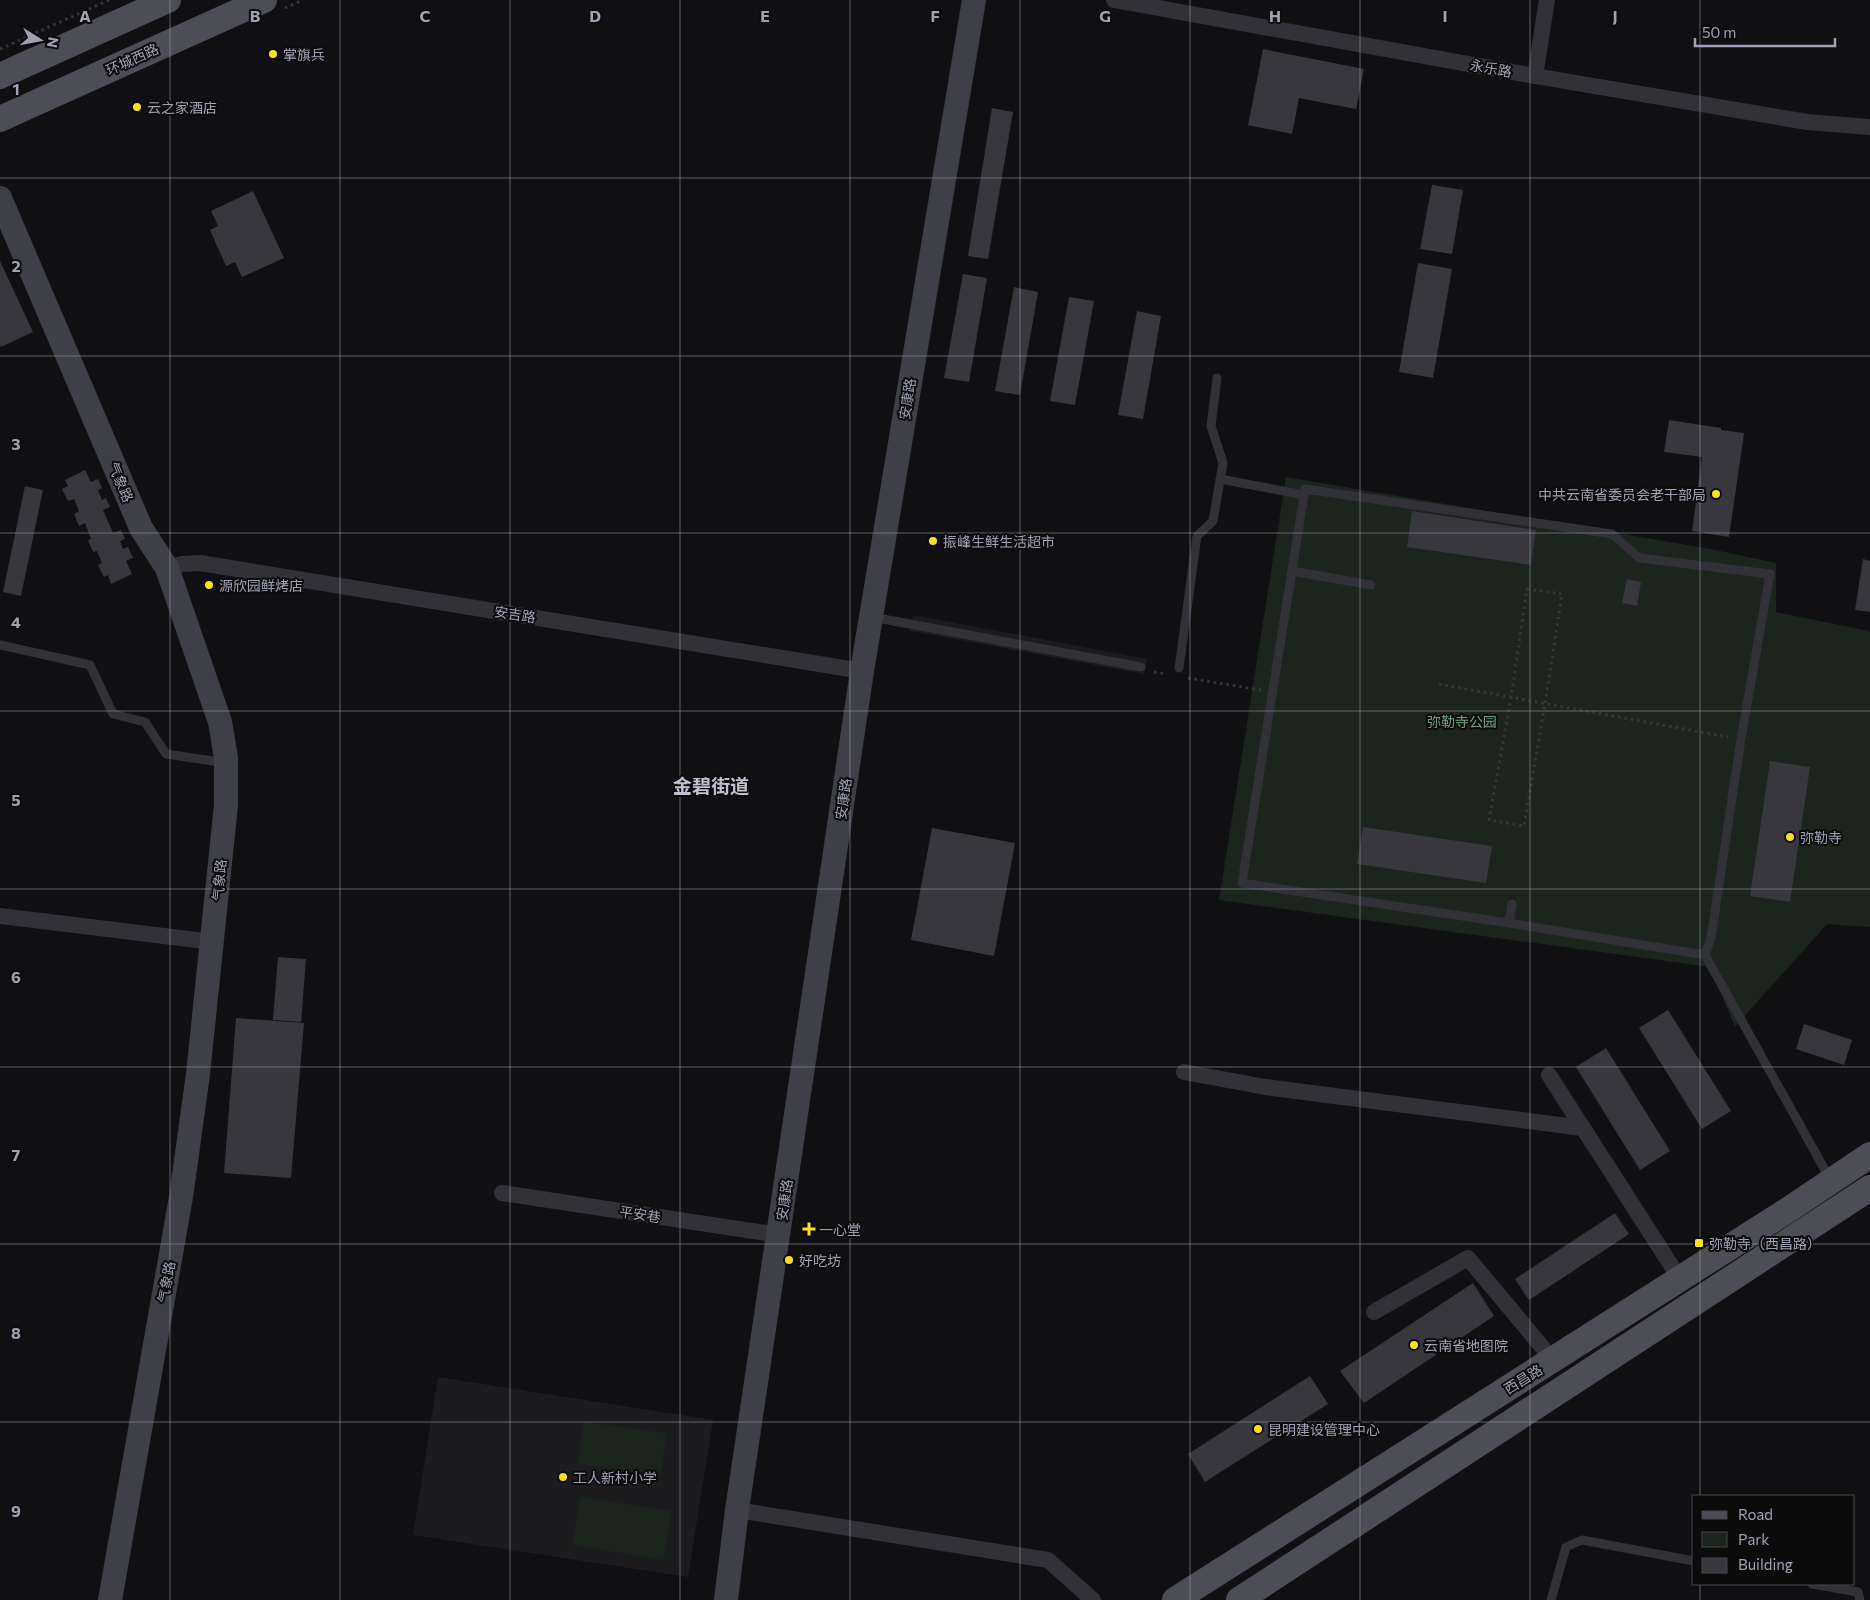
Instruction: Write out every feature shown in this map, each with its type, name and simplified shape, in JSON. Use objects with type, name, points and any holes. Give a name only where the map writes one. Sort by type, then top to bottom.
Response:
[{"type":"main road","points":[[0,76],[168,0]]},
{"type":"main road","name":"环城西路","points":[[0,119],[264,0]]},
{"type":"main road","name":"西昌路","points":[[1175,1600],[1832,1182],[1870,1155]]},
{"type":"main road","name":"西昌路","points":[[1239,1600],[1870,1188]]},
{"type":"street","name":"安康路","points":[[726,1600],[862,671],[974,0]]},
{"type":"street","name":"永乐路","points":[[1114,0],[1535,76],[1807,122],[1870,127]]},
{"type":"street","points":[[1535,76],[1548,0]]},
{"type":"street","name":"气象路","points":[[0,198],[141,528],[167,568],[220,722],[226,763],[226,805],[198,1074],[181,1196],[110,1600]]},
{"type":"street","name":"安吉路","points":[[167,568],[182,564],[200,563],[862,671]]},
{"type":"street","points":[[0,916],[213,942]]},
{"type":"street","points":[[1184,1072],[1264,1086],[1583,1128]]},
{"type":"street","points":[[1549,1075],[1680,1279]]},
{"type":"street","name":"平安巷","points":[[502,1193],[779,1236]]},
{"type":"street","points":[[1374,1312],[1468,1258],[1552,1360]]},
{"type":"street","points":[[738,1510],[1048,1560],[1093,1600]]},
{"type":"lane","points":[[1180,672],[1197,536],[1213,520],[1223,463],[1211,426],[1217,378]]},
{"type":"lane","points":[[1220,478],[1304,495]]},
{"type":"lane","points":[[1305,489],[1612,534],[1639,558],[1770,574],[1741,739],[1711,938],[1704,955],[1509,923],[1242,883],[1305,489]]},
{"type":"lane","points":[[1292,571],[1371,585]]},
{"type":"lane","points":[[872,616],[1142,667]]},
{"type":"lane","points":[[0,645],[90,665],[113,714],[145,722],[166,754],[226,763]]},
{"type":"lane","points":[[1509,923],[1512,904]]},
{"type":"lane","points":[[1704,955],[1832,1182]]},
{"type":"lane","points":[[1551,1600],[1566,1546],[1582,1540],[1692,1561]]},
{"type":"lane","points":[[1818,1585],[1858,1592],[1860,1600]]},
{"type":"path","points":[[0,49],[109,0]]},
{"type":"path","points":[[1527,589],[1562,594],[1546,704],[1524,826],[1489,820],[1511,698],[1527,589]]},
{"type":"path","points":[[1142,667],[1154,672],[1172,675]]},
{"type":"path","points":[[1180,672],[1272,692]]},
{"type":"path","points":[[1439,684],[1741,739]]},
{"type":"shaded area","points":[[913,615],[1147,659],[1144,674],[910,631]]},
{"type":"shaded area","name":"工人新村小学","points":[[438,1377],[713,1420],[688,1577],[413,1535]]},
{"type":"green space","name":"弥勒寺公园","points":[[1286,477],[1711,549],[1776,563],[1776,612],[1870,632],[1870,927],[1827,924],[1735,1027],[1710,967],[1219,900]]},
{"type":"green space","points":[[583,1422],[667,1433],[661,1474],[578,1464]]},
{"type":"green space","points":[[580,1497],[672,1511],[664,1560],[572,1545]]},
{"type":"building","points":[[1263,49],[1364,69],[1356,109],[1299,98],[1292,134],[1248,125]]},
{"type":"building","points":[[992,108],[1013,112],[988,259],[968,256]]},
{"type":"building","points":[[1432,185],[1463,190],[1452,254],[1420,249]]},
{"type":"building","points":[[253,191],[284,258],[242,277],[235,262],[226,266],[210,230],[218,226],[211,211]]},
{"type":"building","points":[[0,261],[33,332],[1,347],[0,345]]},
{"type":"building","points":[[1418,263],[1452,269],[1433,378],[1399,372]]},
{"type":"building","points":[[963,274],[987,278],[969,382],[944,378]]},
{"type":"building","points":[[1014,287],[1038,292],[1020,395],[995,391]]},
{"type":"building","points":[[1069,297],[1094,301],[1075,405],[1050,401]]},
{"type":"building","points":[[1137,311],[1161,316],[1143,419],[1118,415]]},
{"type":"building","name":"中共云南省委员会老干部局","points":[[1669,420],[1744,433],[1729,537],[1692,531],[1702,457],[1664,452]]},
{"type":"building","points":[[85,470],[91,482],[98,479],[102,488],[98,490],[102,500],[106,498],[110,507],[103,510],[113,533],[121,530],[125,539],[120,541],[123,549],[128,547],[133,558],[126,561],[132,574],[111,584],[108,575],[104,577],[98,565],[102,563],[97,551],[93,552],[88,540],[91,539],[85,523],[79,526],[74,514],[79,511],[74,499],[68,501],[62,489],[68,486],[65,480]]},
{"type":"building","points":[[25,486],[43,490],[21,596],[3,592]]},
{"type":"building","points":[[1412,511],[1536,530],[1531,565],[1407,547]]},
{"type":"building","points":[[1863,559],[1870,561],[1870,612],[1855,610]]},
{"type":"building","points":[[1627,579],[1641,582],[1637,606],[1622,603]]},
{"type":"building","points":[[1770,761],[1810,767],[1790,902],[1750,896]]},
{"type":"building","points":[[1363,827],[1492,846],[1486,883],[1357,864]]},
{"type":"building","points":[[932,828],[1015,843],[994,956],[911,940]]},
{"type":"building","points":[[278,957],[306,959],[301,1022],[273,1020]]},
{"type":"building","points":[[1668,1010],[1731,1111],[1702,1129],[1639,1028]]},
{"type":"building","points":[[236,1018],[304,1023],[291,1178],[224,1173]]},
{"type":"building","points":[[1804,1024],[1852,1040],[1844,1065],[1796,1049]]},
{"type":"building","points":[[1606,1048],[1670,1151],[1640,1170],[1576,1067]]},
{"type":"building","points":[[1615,1213],[1629,1234],[1529,1300],[1515,1279]]},
{"type":"building","name":"云南省地图院","points":[[1473,1283],[1494,1316],[1364,1403],[1340,1371]]},
{"type":"building","name":"昆明建设管理中心","points":[[1310,1376],[1328,1404],[1205,1482],[1188,1454]]},
{"type":"place","name":"掌旗兵","points":[[273,54]]},
{"type":"place","name":"云之家酒店","points":[[137,107]]},
{"type":"place","name":"中共云南省委员会老干部局","points":[[1716,494]]},
{"type":"place","name":"振峰生鲜生活超市","points":[[933,541]]},
{"type":"place","name":"源欣园鲜烤店","points":[[209,585]]},
{"type":"place","name":"弥勒寺","points":[[1790,837]]},
{"type":"place","name":"一心堂","points":[[809,1229]]},
{"type":"place","name":"弥勒寺（西昌路）","points":[[1699,1243]]},
{"type":"place","name":"好吃坊","points":[[789,1260]]},
{"type":"place","name":"云南省地图院","points":[[1414,1345]]},
{"type":"place","name":"昆明建设管理中心","points":[[1258,1429]]},
{"type":"place","name":"工人新村小学","points":[[563,1477]]},
{"type":"district","name":"金碧街道","points":[[711,785]]}]
